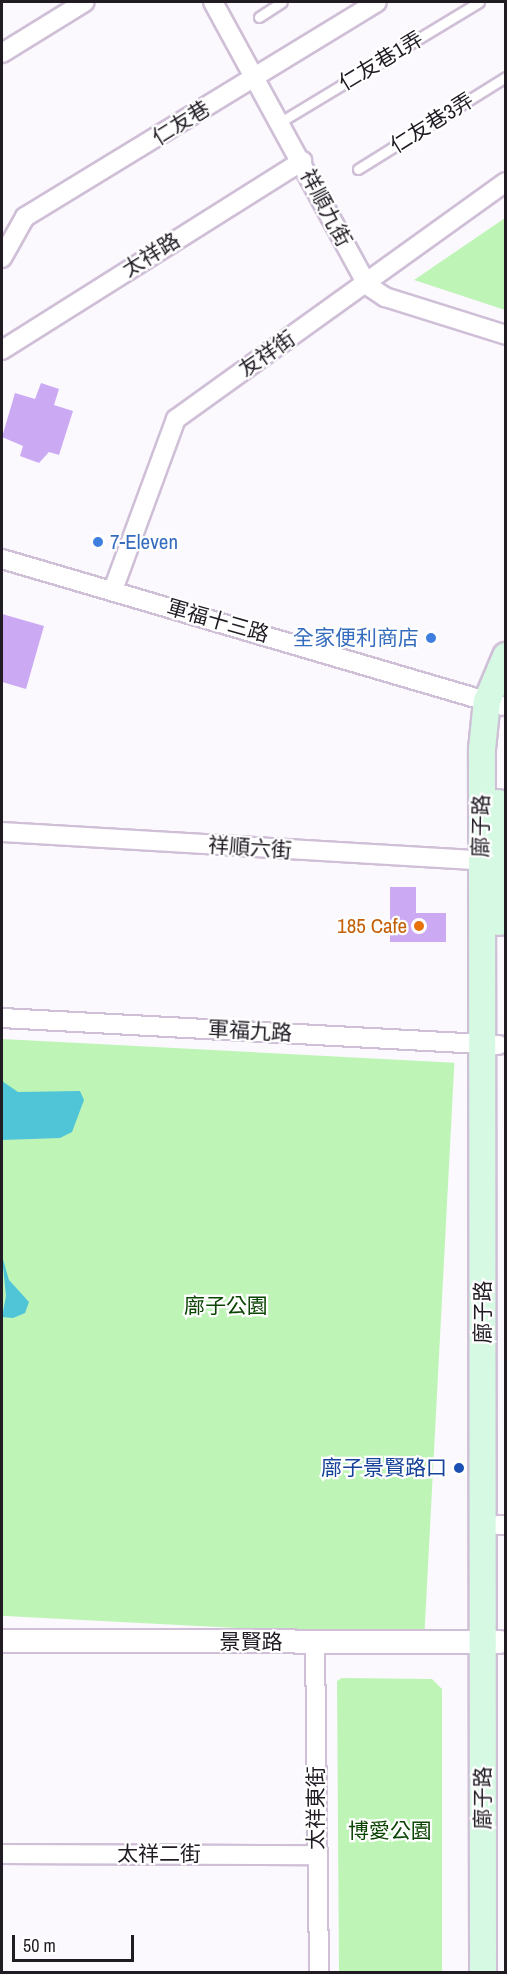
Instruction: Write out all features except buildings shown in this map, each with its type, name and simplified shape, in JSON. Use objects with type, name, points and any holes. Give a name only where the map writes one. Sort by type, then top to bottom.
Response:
[{"type":"main road","name":"廍子路","points":[[500,1972],[492,1642],[490,861],[498,702],[506,656]]},
{"type":"main road","name":"廍子路","points":[[483,1972],[492,1642],[502,1525],[491,1045]]},
{"type":"street","points":[[2,53],[85,2]]},
{"type":"street","name":"祥順九街","points":[[213,2],[282,121],[367,285]]},
{"type":"street","name":"仁友巷","points":[[2,258],[25,217],[377,2]]},
{"type":"street","name":"太祥路","points":[[3,344],[302,161]]},
{"type":"street","name":"友祥街","points":[[113,590],[176,419],[367,285],[506,182]]},
{"type":"street","points":[[367,285],[385,297],[506,335]]},
{"type":"street","name":"軍福十三路","points":[[2,559],[498,702]]},
{"type":"street","name":"祥順六街","points":[[2,832],[490,861]]},
{"type":"street","name":"軍福九路","points":[[2,1017],[491,1045]]},
{"type":"street","name":"景賢路","points":[[2,1641],[492,1642]]},
{"type":"street","name":"太祥東街","points":[[315,1642],[319,1972]]},
{"type":"street","name":"太祥二街","points":[[2,1854],[316,1855]]},
{"type":"lane","points":[[259,17],[282,2]]},
{"type":"lane","name":"仁友巷1弄","points":[[282,121],[479,2]]},
{"type":"lane","name":"仁友巷3弄","points":[[358,170],[506,77]]},
{"type":"green space","points":[[505,218],[505,310],[414,280]]},
{"type":"green space","name":"廍子公園","points":[[2,1039],[454,1063],[424,1638],[2,1616]]},
{"type":"green space","name":"博愛公園","points":[[342,1678],[432,1679],[442,1689],[442,1972],[339,1972],[337,1681]]},
{"type":"water","points":[[2,1081],[18,1092],[80,1091],[84,1100],[72,1132],[60,1138],[2,1140]]},
{"type":"water","points":[[2,1256],[9,1280],[29,1302],[25,1313],[13,1318],[2,1317],[6,1296]]},
{"type":"place","name":"7-Eleven","points":[[98,542]]},
{"type":"place","name":"全家便利商店","points":[[431,638]]},
{"type":"place","name":"185 Cafe","points":[[419,926]]},
{"type":"place","name":"廍子景賢路口","points":[[459,1468]]}]
